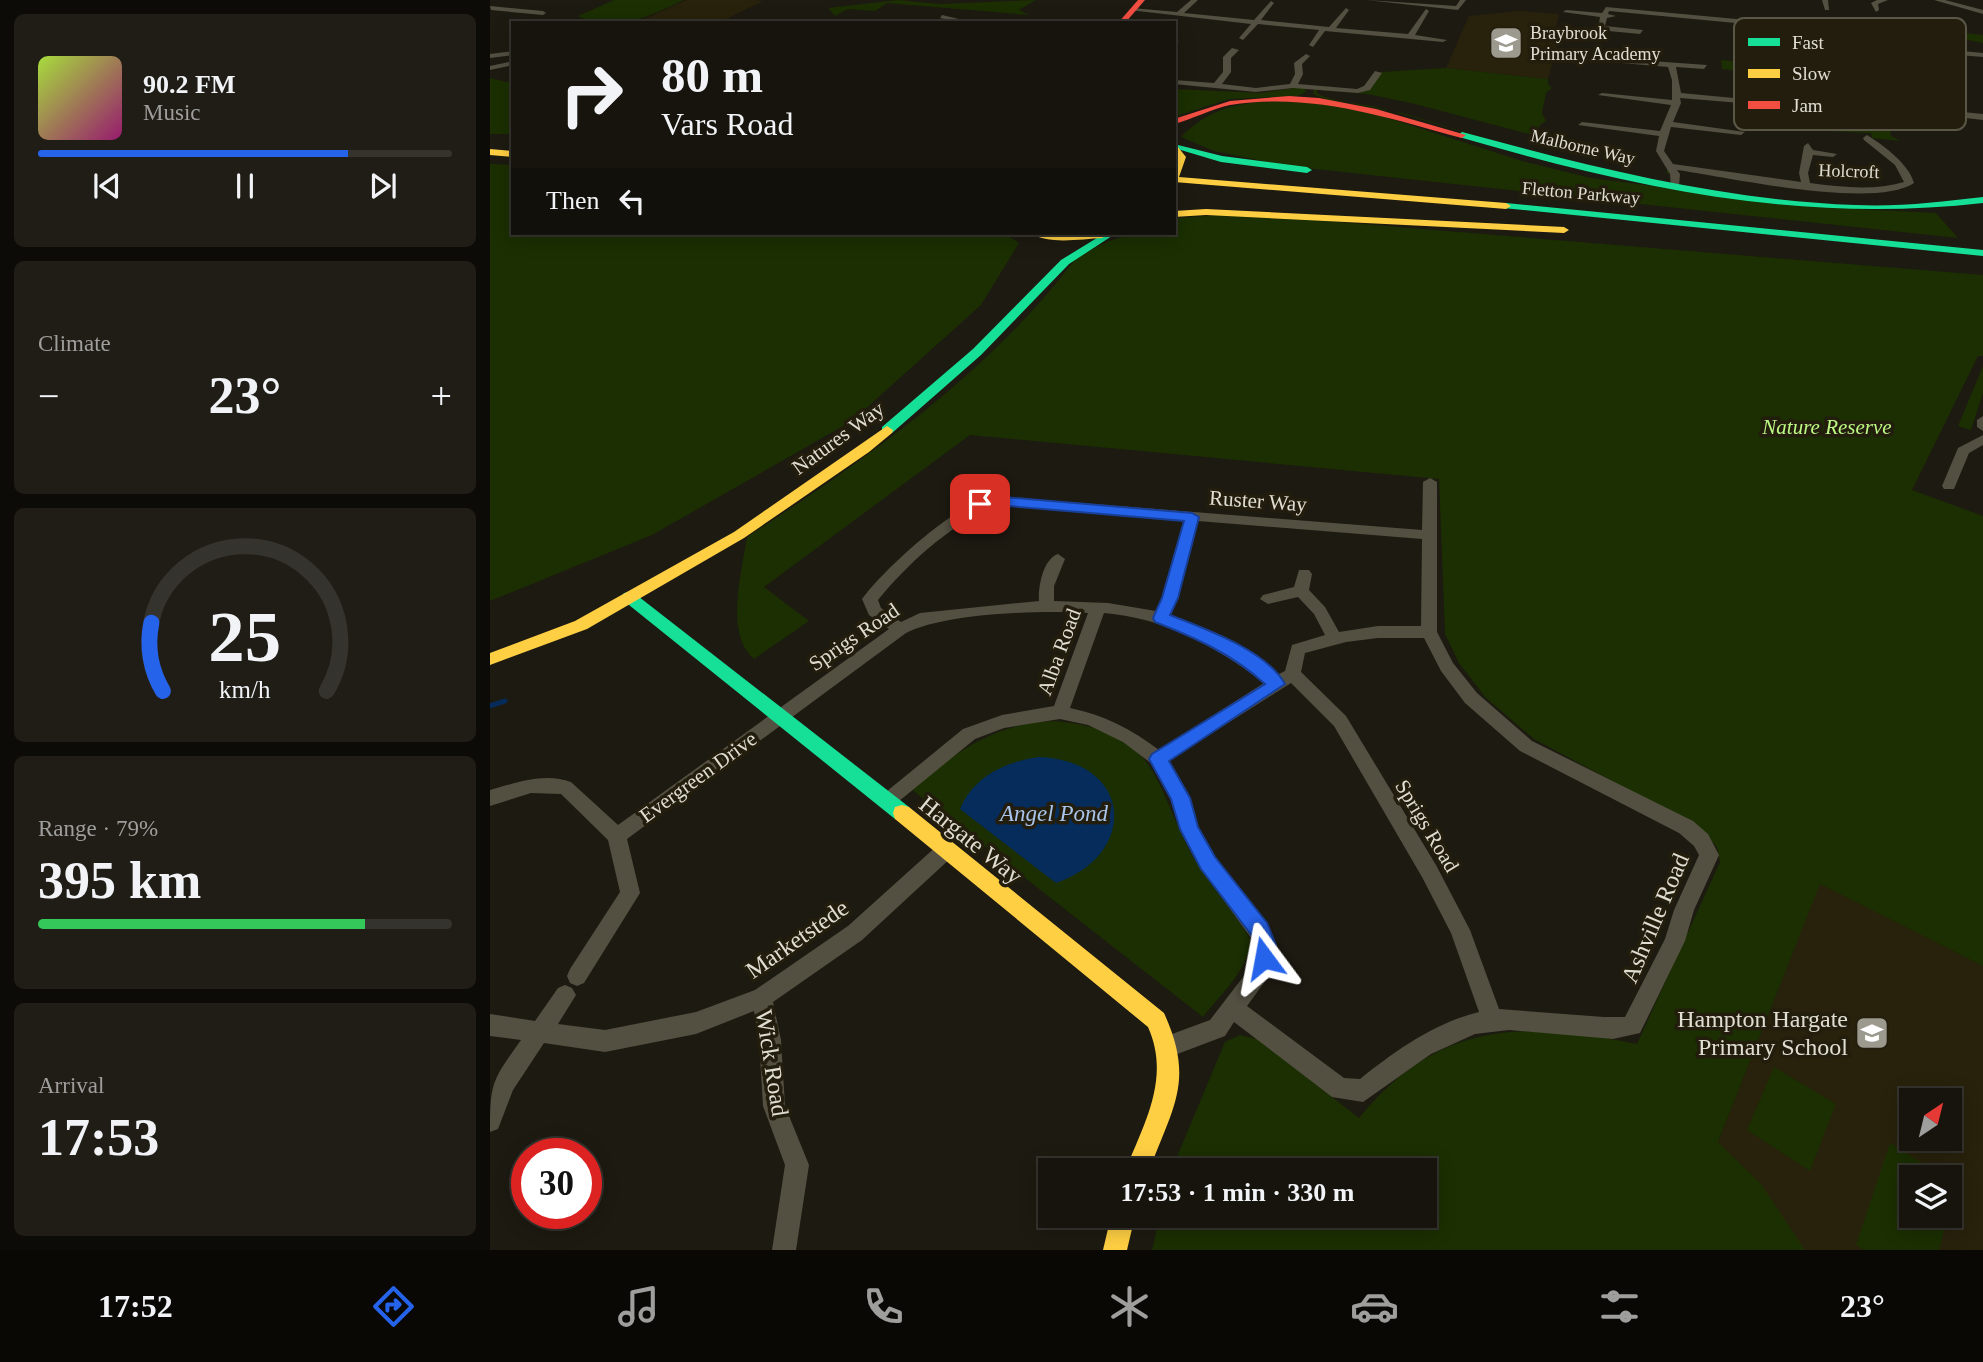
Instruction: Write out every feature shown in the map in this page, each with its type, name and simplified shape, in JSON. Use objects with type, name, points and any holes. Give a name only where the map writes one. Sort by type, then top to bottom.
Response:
[{"type":"main road","name":"Malborne Way","points":[[1177,122],[1214,107],[1241,101],[1310,93],[1521,153],[1674,186],[1857,208],[1942,206],[1983,200]]},
{"type":"main road","points":[[490,140],[506,151]]},
{"type":"main road","points":[[1178,151],[1318,171]]},
{"type":"main road","name":"Fletton Parkway","points":[[1176,179],[1458,201],[1983,253]]},
{"type":"main road","points":[[1387,180],[1840,238]]},
{"type":"main road","name":"Fletton Parkway","points":[[1176,192],[1756,239],[1983,262]]},
{"type":"main road","points":[[1176,214],[1206,212],[1756,239]]},
{"type":"main road","points":[[1040,235],[1050,242],[1056,252],[1046,279]]},
{"type":"main road","points":[[1059,235],[1097,235]]},
{"type":"main road","name":"Natures Way","points":[[490,659],[581,625],[739,535],[864,449],[977,352],[1046,279],[1076,253],[1109,235]]},
{"type":"main road","name":"Hargate Way","points":[[629,597],[1127,993],[1156,1020],[1172,1045]]},
{"type":"main road","points":[[1142,1158],[1172,1077],[1172,1045]]},
{"type":"main road","points":[[1115,1250],[1120,1228]]},
{"type":"street","points":[[1179,14],[1195,0]]},
{"type":"street","points":[[1369,0],[1458,8],[1463,0]]},
{"type":"street","points":[[1825,0],[1827,9]]},
{"type":"street","points":[[1876,10],[1874,3],[1885,0]]},
{"type":"street","points":[[1937,0],[1983,12]]},
{"type":"street","points":[[1243,38],[1271,3]]},
{"type":"street","points":[[521,10],[539,4]]},
{"type":"street","points":[[491,8],[543,13]]},
{"type":"street","points":[[1640,32],[1601,28],[1606,9],[1734,21]]},
{"type":"street","points":[[1312,45],[1346,10]]},
{"type":"street","points":[[1132,11],[1443,40]]},
{"type":"street","points":[[1410,37],[1426,11]]},
{"type":"street","points":[[1566,12],[1605,15]]},
{"type":"street","points":[[1184,23],[1192,16]]},
{"type":"street","points":[[1216,86],[1227,72],[1227,57],[1235,50]]},
{"type":"street","points":[[490,56],[511,52]]},
{"type":"street","points":[[1293,86],[1299,74],[1298,63],[1306,56]]},
{"type":"street","points":[[1598,59],[1704,67]]},
{"type":"street","points":[[492,68],[511,64]]},
{"type":"street","points":[[1672,66],[1678,99],[1670,124],[1662,134],[1660,151],[1675,174],[1674,186]]},
{"type":"street","points":[[1176,82],[1256,90],[1293,86],[1310,93],[1358,91],[1367,88],[1378,73]]},
{"type":"street","points":[[1602,95],[1734,101]]},
{"type":"street","points":[[1670,124],[1734,129]]},
{"type":"street","points":[[1582,125],[1662,134]]},
{"type":"street","name":"Holcroft","points":[[1670,166],[1806,185],[1875,190],[1909,183],[1904,169],[1873,147],[1867,138]]},
{"type":"street","name":"Holcroft","points":[[1806,185],[1802,167],[1809,149],[1833,154]]},
{"type":"street","points":[[1983,420],[1983,427]]},
{"type":"street","points":[[1949,486],[1963,451],[1983,439]]},
{"type":"street","name":"Ashville Road","points":[[1234,1009],[1340,1089],[1363,1091],[1409,1055],[1441,1037],[1492,1020],[1562,1023],[1617,1030],[1632,1026],[1675,941],[1684,910],[1709,855],[1701,840],[1686,827],[1526,746],[1471,698],[1447,667],[1429,632],[1430,482]]},
{"type":"street","name":"Ruster Way","points":[[900,629],[874,611],[870,599],[880,584],[980,504],[1003,501],[1430,535]]},
{"type":"street","points":[[1160,618],[1170,598],[1192,517]]},
{"type":"street","points":[[1047,605],[1046,586],[1058,559]]},
{"type":"street","points":[[1301,591],[1304,574]]},
{"type":"street","points":[[1301,591],[1320,611],[1333,636]]},
{"type":"street","points":[[1268,599],[1301,591]]},
{"type":"street","name":"Sprigs Road","points":[[778,718],[900,629],[920,619],[1047,605],[1098,607],[1160,618],[1212,638],[1285,679],[1340,721],[1429,871],[1460,930],[1492,1020]]},
{"type":"street","name":"Alba Road","points":[[1060,712],[1098,607]]},
{"type":"street","points":[[1158,759],[1285,679],[1298,649],[1333,636],[1396,630],[1429,632]]},
{"type":"street","points":[[887,801],[969,734],[1002,722],[1060,712],[1092,719],[1129,737],[1158,759],[1180,798],[1189,829],[1208,863],[1259,930],[1266,945],[1259,973],[1217,1028],[1172,1045]]},
{"type":"street","name":"Evergreen Drive","points":[[617,836],[778,718]]},
{"type":"street","name":"Evergreen Drive","points":[[490,799],[531,786],[565,786],[617,836],[630,893],[578,976]]},
{"type":"street","name":"Marketstede","points":[[490,1025],[605,1041],[696,1023],[762,998],[855,933],[947,850]]},
{"type":"street","points":[[490,1121],[504,1083],[565,995]]},
{"type":"street","name":"Wick Road","points":[[762,998],[770,1040],[774,1106],[797,1165],[784,1250]]},
{"type":"shaded area","points":[[686,0],[763,1],[724,20],[730,21],[640,21]]},
{"type":"shaded area","name":"Braybrook Primary Academy","points":[[1519,11],[1559,14],[1553,38],[1557,45],[1548,79],[1446,68],[1469,16]]},
{"type":"shaded area","name":"Hampton Hargate Primary School","points":[[1820,883],[1983,966],[1983,1250],[1805,1250],[1718,1142]]},
{"type":"green space","points":[[614,0],[684,0],[632,21],[592,21],[578,16]]},
{"type":"green space","points":[[898,0],[939,4],[1036,0],[1019,10],[1029,15],[887,3],[875,11],[848,9],[835,16],[828,8]]},
{"type":"green space","points":[[1966,33],[1983,35],[1983,43],[1966,40]]},
{"type":"green space","points":[[1721,60],[1734,61],[1734,70],[1722,69]]},
{"type":"green space","points":[[1446,68],[1548,79],[1552,88],[1546,93],[1542,113],[1546,121],[1540,125],[1536,136],[1411,103],[1367,94],[1317,90],[1317,93],[1324,96],[1348,103],[1320,97],[1313,94],[1314,89],[1370,89],[1381,72]]},
{"type":"green space","points":[[490,78],[507,82],[511,80],[511,134],[490,134]]},
{"type":"green space","points":[[1301,87],[1307,91],[1298,96],[1229,99],[1176,116],[1176,89],[1261,93]]},
{"type":"green space","points":[[1316,101],[1348,105],[1522,161],[1591,178],[1816,207],[1936,213],[1958,238],[1287,166],[1214,151],[1181,137],[1211,114],[1227,108],[1260,102]]},
{"type":"green space","points":[[1348,103],[1372,106],[1390,111],[1359,105]]},
{"type":"green space","points":[[1390,111],[1406,114],[1508,145],[1484,138]]},
{"type":"green space","points":[[1809,130],[1890,130],[1891,136],[1901,141],[1872,138],[1871,133]]},
{"type":"green space","points":[[490,164],[511,165],[511,235],[1007,235],[1019,243],[981,305],[852,421],[652,535],[490,601]]},
{"type":"green space","name":"Nature Reserve","points":[[1238,214],[1983,275],[1983,356],[1978,356],[1912,490],[1983,516],[1983,966],[1820,884],[1718,1142],[1761,1184],[1805,1250],[1152,1250],[1157,1228],[1437,1228],[1437,1158],[1176,1158],[1225,1042],[1240,1035],[1257,1039],[1359,1118],[1389,1086],[1420,1062],[1452,1045],[1485,1036],[1520,1031],[1556,1032],[1637,1044],[1720,862],[1717,847],[1698,827],[1534,739],[1486,698],[1459,663],[1445,634],[1439,479],[970,435],[764,587],[809,621],[754,659],[745,648],[737,618],[737,601],[747,537],[859,461],[931,406],[1036,307],[1075,260],[1100,245],[1122,237],[1176,235],[1176,218]]},
{"type":"green space","points":[[1983,366],[1983,393],[1971,430],[1958,426]]},
{"type":"green space","points":[[1054,721],[1090,727],[1116,736],[1135,750],[1149,766],[1160,786],[1195,860],[1250,939],[1249,950],[1240,971],[1203,1017],[911,789],[977,742],[1012,728]]},
{"type":"green space","points":[[1774,1067],[1836,1104],[1810,1171],[1747,1130]]},
{"type":"green space","points":[[1890,1143],[1899,1149],[1899,1152],[1904,1152],[1925,1165],[1899,1165],[1899,1228],[1945,1228],[1939,1250],[1864,1250],[1856,1245]]},
{"type":"water","name":"Angel Pond","points":[[1039,757],[1070,762],[1093,774],[1108,791],[1114,811],[1112,831],[1102,852],[1083,869],[1056,883],[960,809],[973,788],[992,772]]},
{"type":"waterway","points":[[490,706],[505,701]]},
{"type":"traffic: fast","points":[[1462,135],[1651,183],[1789,204],[1857,208],[1922,207],[1983,200]]},
{"type":"traffic: fast","points":[[1177,146],[1221,159],[1307,170]]},
{"type":"traffic: fast","points":[[1506,206],[1983,253]]},
{"type":"traffic: fast","points":[[887,430],[977,352],[1065,262],[1108,235]]},
{"type":"traffic: fast","points":[[629,597],[902,813]]},
{"type":"traffic: slow","points":[[1176,148],[1182,157],[1176,174]]},
{"type":"traffic: slow","points":[[490,152],[511,154]]},
{"type":"traffic: slow","points":[[1176,179],[1506,206]]},
{"type":"traffic: slow","points":[[1176,214],[1206,212],[1564,230]]},
{"type":"traffic: slow","points":[[1050,235],[1102,235]]},
{"type":"traffic: slow","points":[[490,659],[581,625],[739,535],[864,449],[887,430]]},
{"type":"traffic: slow","points":[[902,813],[1156,1020],[1165,1040],[1169,1078],[1160,1114],[1142,1158]]},
{"type":"traffic: slow","points":[[1115,1250],[1120,1228]]},
{"type":"traffic: jam","points":[[1123,21],[1142,0]]},
{"type":"traffic: jam","points":[[1176,121],[1230,103],[1289,99],[1348,105],[1462,135]]},
{"type":"place","name":"Braybrook Primary Academy","points":[[1506,43]]},
{"type":"place","name":"Hampton Hargate Primary School","points":[[1872,1033]]},
{"type":"route","points":[[980,504],[992,500],[1192,517],[1170,598],[1160,618],[1212,638],[1252,662],[1277,684],[1158,759],[1180,798],[1189,829],[1208,863],[1259,930],[1266,945],[1264,958]]}]
